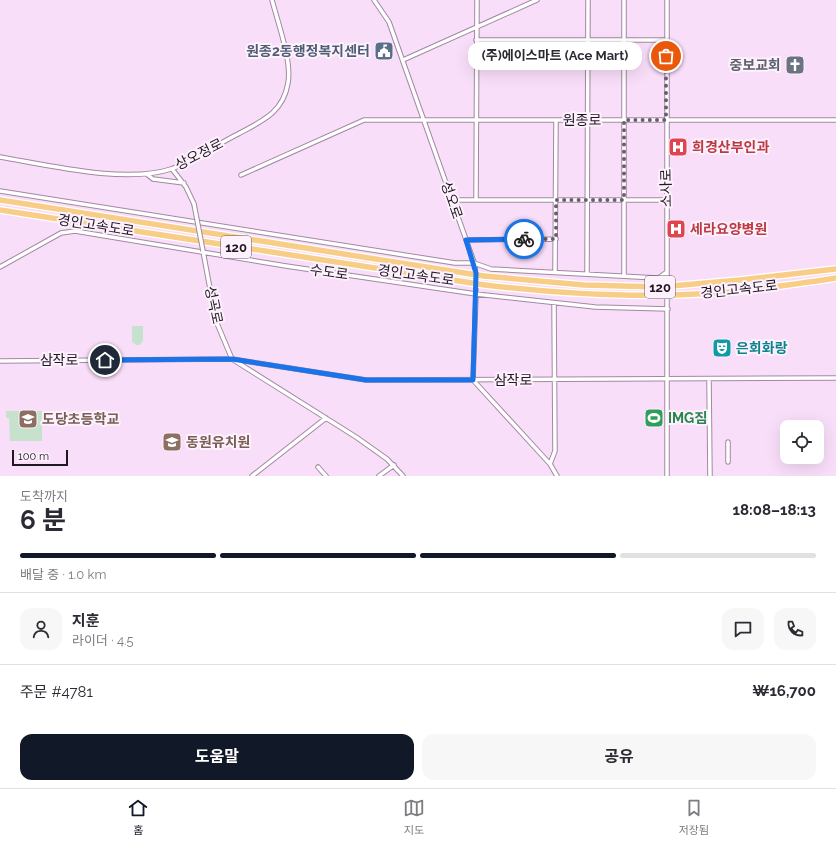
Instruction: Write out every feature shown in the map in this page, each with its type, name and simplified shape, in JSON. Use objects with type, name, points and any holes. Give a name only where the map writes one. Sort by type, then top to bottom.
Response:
[{"type":"highway","name":"경인고속도로","points":[[0,200],[484,276],[584,285],[660,287],[702,284],[836,269]]},
{"type":"highway","name":"경인고속도로","points":[[0,210],[472,284],[581,294],[697,294],[836,278]]},
{"type":"street","name":"상오정로","points":[[0,158],[72,169],[131,175],[148,175],[172,169],[270,117],[281,102],[288,83],[289,68],[272,0]]},
{"type":"street","name":"성오로","points":[[374,0],[389,22],[474,263],[476,294],[473,380]]},
{"type":"street","points":[[476,200],[477,0]]},
{"type":"street","points":[[403,60],[537,0]]},
{"type":"street","points":[[587,273],[588,0]]},
{"type":"street","points":[[624,0],[624,276]]},
{"type":"street","name":"소사로","points":[[667,0],[667,279]]},
{"type":"street","points":[[476,40],[666,40]]},
{"type":"street","name":"원종로","points":[[241,174],[364,120],[836,120]]},
{"type":"street","points":[[555,271],[556,120]]},
{"type":"street","name":"성곡로","points":[[172,169],[184,183],[194,204],[216,321],[232,359]]},
{"type":"street","points":[[148,175],[153,179],[184,183]]},
{"type":"street","points":[[0,191],[199,224],[455,263],[474,263],[491,269],[660,277],[667,272]]},
{"type":"street","points":[[452,200],[667,200]]},
{"type":"street","name":"수도로","points":[[0,267],[61,233],[75,231],[476,294],[595,307],[668,309]]},
{"type":"street","points":[[466,240],[556,239]]},
{"type":"street","points":[[666,476],[668,299]]},
{"type":"street","points":[[550,464],[555,451],[554,303]]},
{"type":"street","points":[[232,359],[356,437],[394,465],[404,476]]},
{"type":"street","name":"삼작로","points":[[0,361],[232,359],[366,380],[667,380],[836,378]]},
{"type":"street","points":[[709,379],[710,476]]},
{"type":"street","points":[[473,380],[550,464],[557,476]]},
{"type":"street","points":[[252,476],[326,418]]},
{"type":"street","points":[[728,442],[728,462]]},
{"type":"street","points":[[379,476],[394,465]]},
{"type":"street","points":[[318,467],[326,476]]},
{"type":"green space","points":[[132,326],[143,326],[143,341],[140,345],[136,345],[132,342]]},
{"type":"green space","points":[[6,411],[42,411],[42,441],[10,441],[9,418],[6,418]]},
{"type":"tunnel","points":[[667,279],[667,296]]},
{"type":"way so far","points":[[524,239],[556,239],[556,200],[624,200],[624,120],[666,120],[666,56]]},
{"type":"place","name":"원종2동행정복지센터","points":[[384,51]]},
{"type":"place","name":"(주)에이스마트 (Ace Mart)","points":[[666,56]]},
{"type":"place","name":"중보교회","points":[[795,65]]},
{"type":"place","name":"희경산부인과","points":[[678,147]]},
{"type":"place","name":"세라요양병원","points":[[676,229]]},
{"type":"place","name":"은회화랑","points":[[722,348]]},
{"type":"place","name":"IMG짐","points":[[654,418]]},
{"type":"place","name":"도당초등학교","points":[[28,419]]},
{"type":"place","name":"동원유치원","points":[[172,442]]},
{"type":"route","points":[[105,360],[232,359],[366,380],[473,380],[476,273],[466,240],[524,239]]}]
